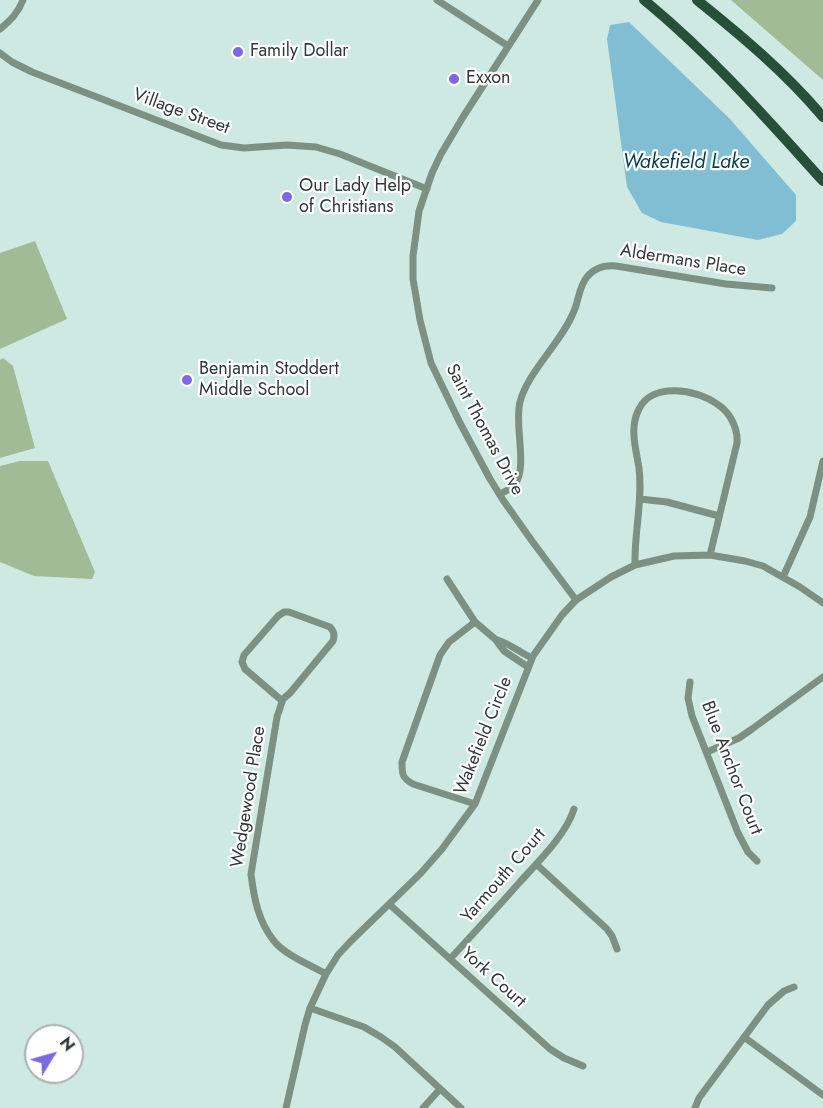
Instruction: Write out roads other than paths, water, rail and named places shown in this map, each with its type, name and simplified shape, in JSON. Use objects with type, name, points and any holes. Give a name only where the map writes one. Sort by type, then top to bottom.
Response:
[{"type":"main road","points":[[644,0],[720,69],[823,181]]},
{"type":"main road","points":[[697,0],[767,59],[823,117]]},
{"type":"street","points":[[0,29],[17,13],[23,0]]},
{"type":"street","points":[[437,0],[508,46]]},
{"type":"street","name":"Saint Thomas Drive","points":[[538,0],[441,154],[432,173],[419,211],[413,256],[413,279],[431,363],[470,442],[520,525],[576,600]]},
{"type":"street","name":"Village Street","points":[[0,53],[32,72],[221,145],[244,148],[286,144],[316,147],[340,154],[427,189]]},
{"type":"street","name":"Aldermans Place","points":[[500,494],[516,483],[520,473],[518,415],[520,400],[571,319],[585,279],[592,271],[605,266],[616,266],[726,284],[772,288]]},
{"type":"street","points":[[635,565],[635,540],[640,499],[634,432],[636,415],[643,402],[652,394],[663,392],[682,392],[707,398],[718,404],[729,416],[736,430],[736,443],[710,555]]},
{"type":"street","points":[[783,576],[807,526],[822,477],[823,461]]},
{"type":"street","points":[[640,499],[666,502],[720,516]]},
{"type":"street","name":"Wakefield Circle","points":[[286,1108],[310,1008],[326,974],[350,942],[421,873],[475,804],[532,658],[551,629],[576,600],[611,577],[635,565],[674,556],[710,555],[763,566],[800,586],[823,603]]},
{"type":"street","points":[[447,579],[475,622],[495,639],[504,651],[528,667]]},
{"type":"street","name":"Wedgewood Place","points":[[283,699],[279,699],[245,669],[242,662],[244,655],[278,616],[289,612],[330,627],[334,637],[297,685],[283,699],[275,724],[251,874],[258,911],[275,943],[296,958],[326,974]]},
{"type":"street","points":[[475,622],[449,642],[440,655],[402,762],[406,780],[475,804]]},
{"type":"street","points":[[495,639],[507,643],[532,658]]},
{"type":"street","points":[[707,752],[728,744],[752,729],[823,677]]},
{"type":"street","name":"Blue Anchor Court","points":[[690,682],[689,706],[738,833],[748,852],[757,861]]},
{"type":"street","name":"Yarmouth Court","points":[[450,959],[565,829],[574,809]]},
{"type":"street","points":[[536,864],[607,929],[617,949]]},
{"type":"street","name":"York Court","points":[[389,904],[550,1049],[583,1066]]},
{"type":"street","points":[[695,1108],[699,1098],[768,1005],[784,991],[795,987]]},
{"type":"street","points":[[310,1008],[372,1030],[395,1047],[461,1108]]},
{"type":"street","points":[[744,1037],[823,1095]]},
{"type":"street","points":[[423,1108],[440,1089]]},
{"type":"water","name":"Wakefield Lake","points":[[629,22],[730,119],[796,195],[796,221],[782,234],[758,240],[661,222],[642,213],[627,187],[607,39],[610,25]]},
{"type":"place","name":"Family Dollar","points":[[238,52]]},
{"type":"place","name":"Exxon","points":[[454,79]]},
{"type":"place","name":"Our Lady Help of Christians","points":[[287,197]]},
{"type":"place","name":"Benjamin Stoddert Middle School","points":[[187,380]]}]
